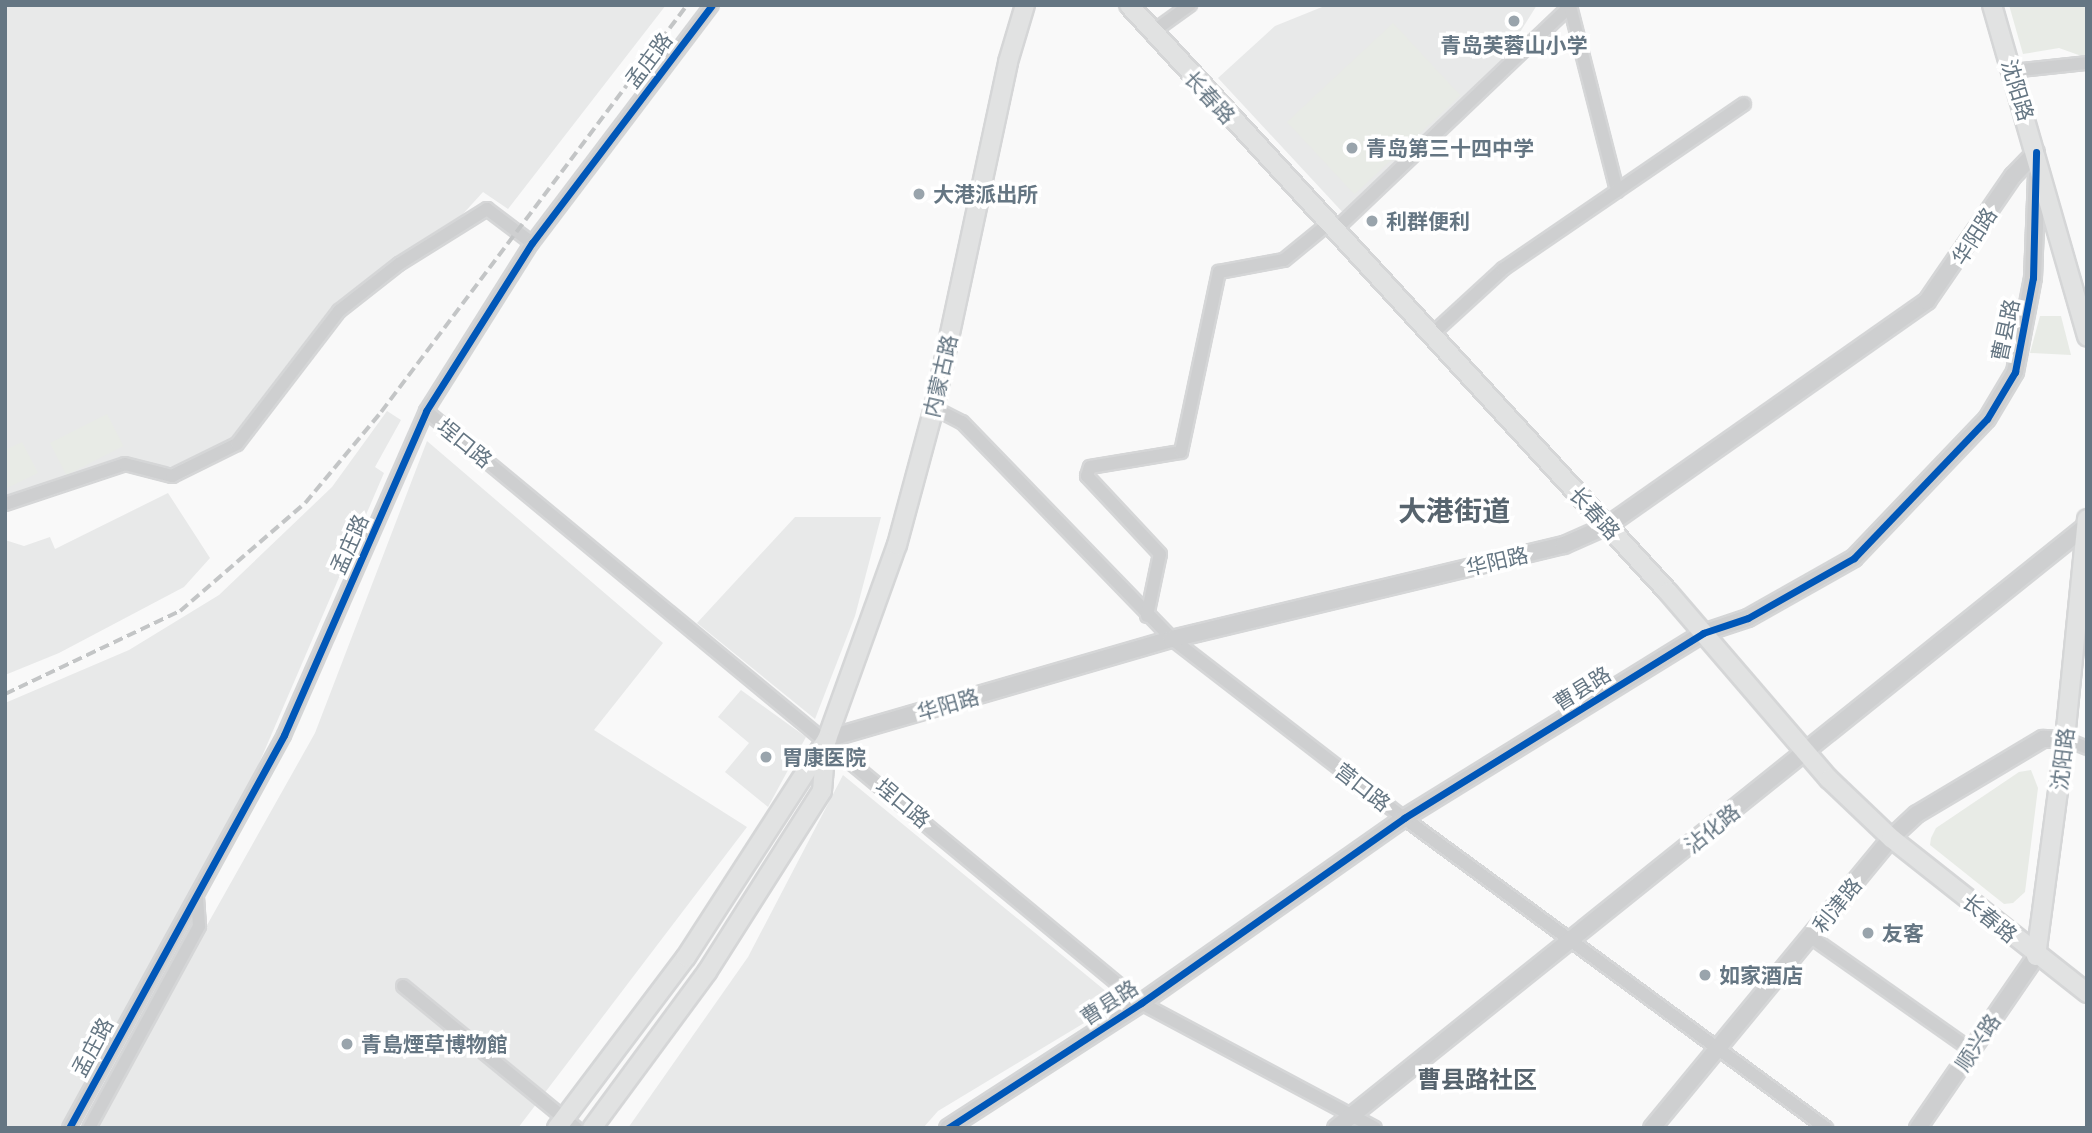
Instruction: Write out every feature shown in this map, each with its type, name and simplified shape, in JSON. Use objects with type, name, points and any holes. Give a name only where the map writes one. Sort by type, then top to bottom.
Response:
[{"type":"main road","name":"内蒙古路","points":[[827,739],[897,545],[934,408],[1008,62],[1025,5]]},
{"type":"main road","name":"长春路","points":[[1129,5],[1151,33],[1607,526],[1805,747],[1829,779],[1891,838],[2036,956],[2087,993]]},
{"type":"main road","name":"沈阳路","points":[[1992,5],[2087,337]]},
{"type":"main road","name":"沈阳路","points":[[2036,956],[2065,739],[2087,519]]},
{"type":"main road","points":[[566,1125],[686,957],[827,739]]},
{"type":"main road","points":[[592,1128],[707,972],[822,791],[827,739]]},
{"type":"street","name":"孟庄路","points":[[69,1128],[182,916],[197,897],[284,735],[426,411],[532,243],[712,5]]},
{"type":"street","points":[[1151,33],[1191,5]]},
{"type":"street","points":[[1147,616],[1160,554],[1087,476],[1090,467],[1181,452],[1219,272],[1284,260],[1331,227],[1570,6],[1617,191]]},
{"type":"street","points":[[2012,71],[2087,63]]},
{"type":"street","points":[[1431,335],[1503,269],[1744,104]]},
{"type":"street","name":"华阳路","points":[[827,739],[1172,639],[1564,545],[1607,526],[1919,309],[1946,278],[2013,176],[2036,152]]},
{"type":"street","name":"曹县路","points":[[948,1128],[1141,1003],[1404,818],[1703,633],[1748,618],[1854,558],[1927,485],[2000,401],[2014,372],[2026,328],[2038,209],[2036,152]]},
{"type":"street","points":[[5,504],[125,464],[172,476],[237,444],[339,311],[399,264],[488,209],[532,243]]},
{"type":"street","name":"营口路","points":[[934,408],[962,422],[1172,639],[1404,818],[1826,1128]]},
{"type":"street","name":"埕口路","points":[[426,411],[827,739],[1141,1003],[1374,1128]]},
{"type":"street","name":"沾化路","points":[[1336,1128],[1350,1113],[1572,941],[1805,747],[1924,659],[2086,526]]},
{"type":"street","name":"利津路","points":[[1652,1128],[1891,838],[1917,814],[2043,739],[2065,739]]},
{"type":"street","points":[[2065,739],[2087,748]]},
{"type":"street","name":"孟庄路","points":[[89,1128],[199,926],[197,897]]},
{"type":"street","points":[[1811,937],[1971,1050]]},
{"type":"street","name":"顺兴路","points":[[1918,1128],[2036,956]]},
{"type":"street","points":[[403,986],[566,1125]]},
{"type":"shaded area","points":[[5,5],[666,5],[508,209],[483,192],[452,226],[382,268],[340,300],[239,435],[179,468],[119,459],[5,497]]},
{"type":"shaded area","name":"青岛第三十四中学","points":[[1327,5],[1537,5],[1517,37],[1527,47],[1347,217],[1218,78],[1275,26]]},
{"type":"shaded area","points":[[2009,5],[2087,5],[2087,58],[2059,48],[2023,54]]},
{"type":"shaded area","points":[[1393,23],[1461,95],[1354,194],[1287,122]]},
{"type":"shaded area","points":[[2040,316],[2061,316],[2071,355],[2030,353]]},
{"type":"shaded area","points":[[387,411],[401,420],[375,467],[384,473],[254,775],[224,833],[60,1128],[5,1128],[5,703],[129,650],[219,595],[332,487]]},
{"type":"shaded area","points":[[107,414],[123,446],[66,475],[50,443]]},
{"type":"shaded area","points":[[427,441],[663,643],[594,730],[747,827],[518,1128],[93,1128],[315,733]]},
{"type":"shaded area","points":[[22,442],[38,473],[5,489],[5,450]]},
{"type":"shaded area","points":[[168,493],[210,558],[184,587],[59,653],[5,675],[5,540],[24,546],[50,537],[55,549]]},
{"type":"shaded area","points":[[795,517],[881,517],[855,616],[815,719],[697,623]]},
{"type":"shaded area","name":"胃康医院","points":[[741,690],[806,737],[768,807],[725,772],[749,743],[718,717]]},
{"type":"shaded area","points":[[2031,770],[2038,788],[2025,892],[2013,903],[2004,904],[1930,845],[1931,838],[1936,828],[2019,772]]},
{"type":"shaded area","points":[[843,775],[1119,1002],[938,1111],[923,1128],[628,1128],[748,957]]},
{"type":"railway","points":[[5,694],[180,611],[305,503],[381,412],[687,5]]},
{"type":"cycle path","points":[[69,1128],[284,735],[426,411],[532,243],[712,5]]},
{"type":"cycle path","points":[[948,1128],[1141,1003],[1404,818],[1703,633],[1748,618],[1854,558],[1987,419],[2015,372],[2033,278],[2036,152]]},
{"type":"place","name":"青岛芙蓉山小学","points":[[1514,21]]},
{"type":"place","name":"青岛第三十四中学","points":[[1352,148]]},
{"type":"place","name":"大港派出所","points":[[919,194]]},
{"type":"place","name":"利群便利","points":[[1372,221]]},
{"type":"place","name":"胃康医院","points":[[766,757]]},
{"type":"place","name":"友客","points":[[1868,933]]},
{"type":"place","name":"如家酒店","points":[[1705,975]]},
{"type":"place","name":"青島煙草博物館","points":[[347,1044]]},
{"type":"district","name":"大港街道","points":[[1454,511]]},
{"type":"district","name":"曹县路社区","points":[[1477,1080]]}]
